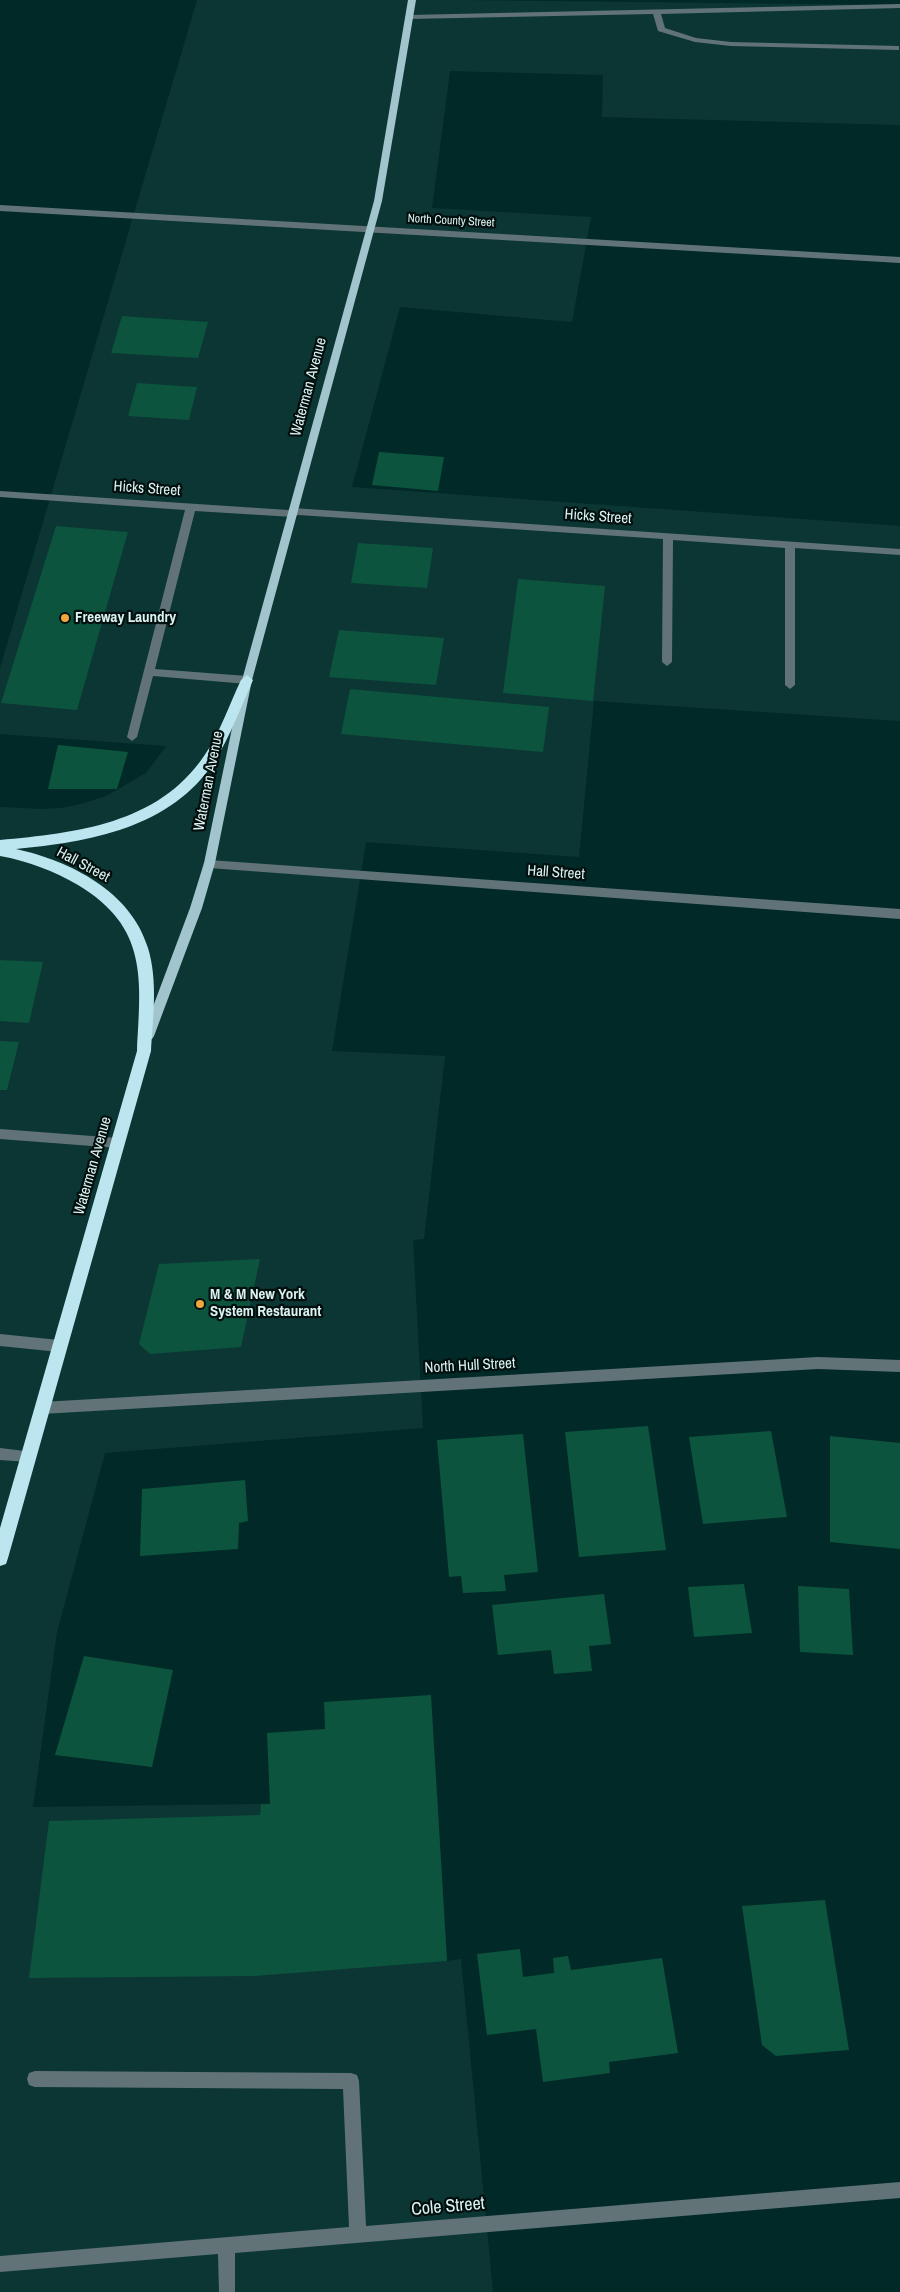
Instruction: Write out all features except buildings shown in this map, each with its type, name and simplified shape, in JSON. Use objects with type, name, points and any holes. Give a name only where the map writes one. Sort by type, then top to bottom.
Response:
[{"type":"highway","points":[[0,846],[54,840],[101,831],[139,818],[169,802],[183,791],[208,760],[247,680]]},
{"type":"highway","name":"Hall Street","points":[[0,851],[57,868],[89,883],[118,905],[134,932],[146,967],[147,989],[144,1051]]},
{"type":"highway","name":"Waterman Avenue","points":[[0,1558],[144,1051]]},
{"type":"main road","name":"Waterman Avenue","points":[[144,1051],[153,1020],[202,889],[220,824],[239,714],[247,680],[371,229],[388,149],[412,0]]},
{"type":"street","points":[[409,17],[900,6]]},
{"type":"street","points":[[656,12],[661,29],[695,40],[731,44],[899,48]]},
{"type":"street","name":"North County Street","points":[[0,208],[900,260]]},
{"type":"street","name":"Hicks Street","points":[[0,494],[900,552]]},
{"type":"street","points":[[132,737],[191,507]]},
{"type":"street","points":[[667,662],[668,538]]},
{"type":"street","points":[[790,545],[790,685]]},
{"type":"street","points":[[149,672],[247,680]]},
{"type":"street","name":"Hall Street","points":[[209,864],[900,914]]},
{"type":"street","points":[[0,1134],[118,1143]]},
{"type":"street","points":[[0,1340],[59,1346]]},
{"type":"street","name":"North Hull Street","points":[[42,1408],[818,1362],[900,1366]]},
{"type":"street","points":[[0,1454],[28,1456]]},
{"type":"street","points":[[35,2079],[351,2081],[358,2235]]},
{"type":"street","name":"Cole Street","points":[[0,2264],[900,2190]]},
{"type":"street","points":[[226,2245],[227,2292]]},
{"type":"shaded area","points":[[197,0],[457,0],[900,5],[900,125],[602,117],[603,75],[450,71],[432,208],[591,217],[572,322],[400,307],[352,487],[900,526],[900,721],[594,701],[579,857],[366,842],[332,1051],[445,1056],[424,1239],[413,1240],[423,1428],[105,1453],[57,1632],[33,1807],[261,1804],[437,1793],[447,1961],[461,1959],[493,2292],[0,2292],[0,807],[61,808],[106,796],[146,773],[166,746],[0,734],[0,668]]},
{"type":"place","name":"Freeway Laundry","points":[[65,618]]},
{"type":"place","name":"M & M New York System Restaurant","points":[[200,1304]]}]
